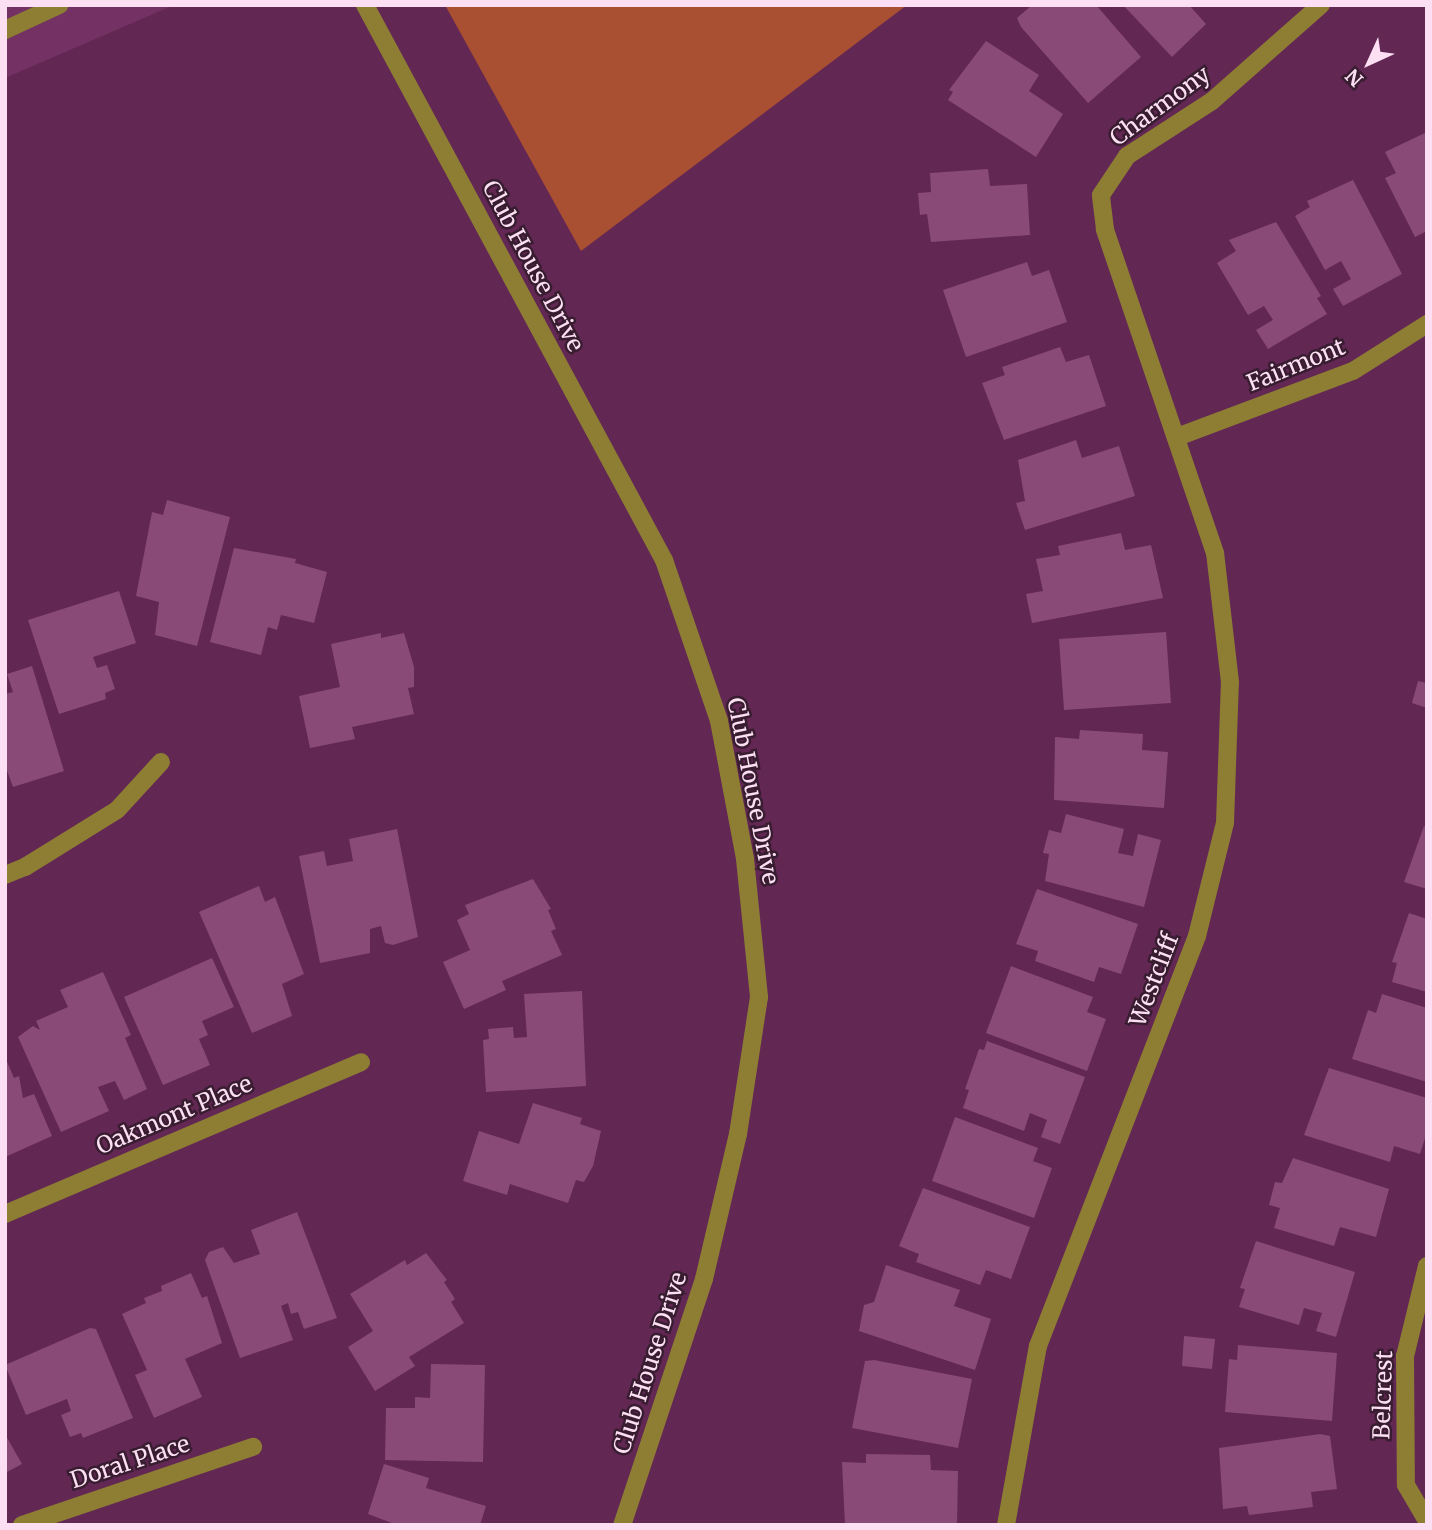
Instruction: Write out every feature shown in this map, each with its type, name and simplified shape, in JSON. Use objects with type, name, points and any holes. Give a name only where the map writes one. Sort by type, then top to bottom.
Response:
[{"type":"street","points":[[5,30],[60,5]]},
{"type":"street","name":"Club House Drive","points":[[365,5],[664,560],[719,721],[745,859],[759,997],[738,1134],[704,1279],[622,1525]]},
{"type":"street","name":"Charmony","points":[[1177,438],[1105,229],[1101,195],[1127,156],[1212,101],[1321,5]]},
{"type":"street","name":"Fairmont","points":[[1177,438],[1353,371],[1427,324]]},
{"type":"street","name":"Westcliff","points":[[1006,1525],[1038,1346],[1197,936],[1225,823],[1230,682],[1215,553],[1177,438]]},
{"type":"street","points":[[5,875],[25,867],[117,810],[161,762]]},
{"type":"street","name":"Oakmont Place","points":[[5,1214],[361,1062]]},
{"type":"street","name":"Belcrest","points":[[1427,1266],[1405,1368],[1406,1485],[1427,1521]]},
{"type":"street","name":"Doral Place","points":[[22,1525],[253,1447]]},
{"type":"shaded area","points":[[5,5],[174,5],[5,78]]},
{"type":"shaded area","points":[[445,5],[907,5],[581,251]]},
{"type":"building","points":[[1032,5],[1096,5],[1141,57],[1088,103],[1021,27],[1017,18]]},
{"type":"building","points":[[1123,5],[1189,5],[1206,24],[1172,57]]},
{"type":"building","points":[[986,41],[1039,75],[1029,91],[1063,114],[1036,157],[948,100],[953,92],[949,90]]},
{"type":"building","points":[[1427,132],[1427,231],[1415,237],[1385,178],[1396,173],[1385,152]]},
{"type":"building","points":[[988,169],[990,186],[1027,184],[1030,235],[931,242],[927,214],[920,215],[918,193],[931,192],[930,173]]},
{"type":"building","points":[[1353,180],[1402,274],[1343,306],[1333,289],[1351,279],[1341,261],[1325,270],[1295,216],[1310,207],[1307,201]]},
{"type":"building","points":[[1276,222],[1321,296],[1317,298],[1327,314],[1268,349],[1256,330],[1273,320],[1264,306],[1248,315],[1217,263],[1236,251],[1229,240]]},
{"type":"building","points":[[1027,262],[1032,276],[1049,270],[1067,322],[966,357],[943,290]]},
{"type":"building","points":[[1060,347],[1066,362],[1089,355],[1106,406],[1004,440],[982,383],[1005,375],[1002,367]]},
{"type":"building","points":[[1076,440],[1082,458],[1119,446],[1135,496],[1025,530],[1016,503],[1025,501],[1018,460]]},
{"type":"building","points":[[167,500],[230,517],[197,646],[155,635],[159,602],[136,596],[152,512],[163,515]]},
{"type":"building","points":[[1121,533],[1125,550],[1151,545],[1163,598],[1032,623],[1026,594],[1043,591],[1036,559],[1060,555],[1058,546]]},
{"type":"building","points":[[234,548],[296,559],[295,563],[327,572],[314,623],[281,615],[277,630],[268,627],[261,655],[210,642]]},
{"type":"building","points":[[119,591],[136,643],[93,657],[97,668],[107,665],[115,689],[105,693],[106,699],[59,714],[28,620]]},
{"type":"building","points":[[1166,632],[1171,703],[1064,710],[1059,639]]},
{"type":"building","points":[[381,633],[381,638],[404,633],[414,667],[414,687],[408,688],[414,714],[352,727],[355,739],[310,748],[299,696],[340,687],[331,644]]},
{"type":"building","points":[[32,666],[64,771],[13,787],[5,765],[5,694],[13,692],[7,674]]},
{"type":"building","points":[[1418,681],[1427,683],[1427,708],[1412,703]]},
{"type":"building","points":[[1080,730],[1143,734],[1142,750],[1168,752],[1164,808],[1054,800],[1055,737],[1079,739]]},
{"type":"building","points":[[1066,814],[1124,829],[1118,853],[1133,856],[1138,834],[1161,840],[1144,907],[1045,881],[1049,854],[1043,853],[1049,830],[1061,833]]},
{"type":"building","points":[[1424,826],[1427,827],[1427,889],[1404,882]]},
{"type":"building","points":[[397,829],[418,937],[393,945],[385,943],[381,926],[370,929],[370,953],[320,963],[299,856],[324,851],[327,866],[353,861],[349,839]]},
{"type":"building","points":[[533,879],[551,909],[548,910],[556,929],[551,931],[562,955],[502,981],[506,990],[464,1009],[443,962],[470,950],[457,920],[469,914],[465,905]]},
{"type":"building","points":[[259,886],[265,902],[275,897],[304,974],[282,984],[292,1016],[252,1033],[199,912]]},
{"type":"building","points":[[1037,889],[1138,924],[1121,974],[1099,967],[1094,982],[1035,961],[1038,951],[1016,944]]},
{"type":"building","points":[[1409,913],[1427,919],[1427,992],[1392,982],[1397,963],[1392,962]]},
{"type":"building","points":[[212,958],[234,1007],[202,1021],[208,1035],[199,1039],[210,1065],[163,1085],[124,997]]},
{"type":"building","points":[[1011,966],[1093,997],[1087,1012],[1106,1019],[1087,1071],[986,1033]]},
{"type":"building","points":[[103,972],[131,1035],[125,1038],[147,1089],[124,1100],[115,1081],[98,1087],[109,1111],[61,1132],[18,1037],[33,1026],[40,1030],[36,1021],[68,1007],[60,990]]},
{"type":"building","points":[[582,991],[586,1086],[486,1092],[483,1040],[489,1039],[488,1029],[513,1027],[514,1038],[527,1037],[524,994]]},
{"type":"building","points":[[1382,994],[1427,1008],[1427,1082],[1352,1059],[1368,1010],[1376,1013]]},
{"type":"building","points":[[987,1041],[1085,1077],[1060,1144],[1041,1137],[1047,1120],[1030,1113],[1024,1131],[963,1108],[969,1090],[965,1089],[979,1049],[984,1050]]},
{"type":"building","points":[[5,1057],[14,1078],[19,1076],[23,1098],[34,1094],[52,1136],[5,1157]]},
{"type":"building","points":[[1329,1068],[1427,1098],[1427,1132],[1420,1154],[1394,1146],[1390,1162],[1304,1135]]},
{"type":"building","points":[[533,1103],[582,1118],[580,1124],[601,1131],[593,1166],[584,1182],[576,1180],[568,1203],[510,1184],[507,1195],[463,1181],[479,1131],[519,1144]]},
{"type":"building","points":[[955,1117],[1038,1148],[1033,1161],[1052,1168],[1034,1218],[932,1181]]},
{"type":"building","points":[[1293,1158],[1389,1189],[1376,1237],[1340,1227],[1334,1246],[1274,1228],[1280,1208],[1269,1205],[1275,1182],[1282,1183]]},
{"type":"building","points":[[923,1188],[1030,1227],[1011,1279],[986,1270],[980,1285],[916,1262],[919,1254],[899,1246]]},
{"type":"building","points":[[297,1212],[337,1318],[304,1329],[298,1312],[291,1314],[288,1303],[281,1306],[293,1340],[240,1358],[205,1260],[209,1252],[223,1247],[234,1263],[260,1254],[251,1230]]},
{"type":"building","points":[[1256,1241],[1355,1272],[1336,1337],[1316,1331],[1322,1313],[1304,1308],[1299,1325],[1239,1307],[1245,1289],[1240,1288]]},
{"type":"building","points":[[426,1253],[447,1280],[444,1282],[455,1299],[451,1302],[464,1323],[409,1357],[415,1366],[375,1391],[348,1347],[373,1331],[350,1294],[405,1260],[407,1265]]},
{"type":"building","points":[[886,1265],[960,1290],[954,1306],[991,1319],[975,1370],[859,1331],[864,1305],[874,1302]]},
{"type":"building","points":[[191,1273],[202,1298],[207,1296],[222,1343],[185,1359],[202,1397],[154,1418],[135,1375],[147,1370],[122,1314],[146,1303],[144,1298],[162,1291],[161,1286]]},
{"type":"building","points":[[90,1328],[96,1329],[133,1418],[83,1438],[81,1433],[70,1437],[61,1415],[71,1411],[67,1399],[26,1415],[5,1365]]},
{"type":"building","points":[[1184,1336],[1215,1339],[1212,1369],[1182,1366]]},
{"type":"building","points":[[1238,1345],[1337,1353],[1332,1421],[1225,1412],[1229,1359],[1237,1360]]},
{"type":"building","points":[[874,1360],[972,1379],[958,1448],[852,1428],[865,1361]]},
{"type":"building","points":[[431,1364],[485,1365],[483,1462],[385,1460],[386,1408],[415,1408],[415,1397],[430,1398]]},
{"type":"building","points":[[5,1434],[22,1464],[5,1473]]},
{"type":"building","points":[[1320,1434],[1330,1436],[1337,1489],[1311,1492],[1313,1507],[1249,1515],[1247,1506],[1223,1509],[1219,1448]]},
{"type":"building","points":[[866,1454],[930,1455],[931,1470],[958,1471],[957,1525],[845,1525],[842,1462],[866,1463]]},
{"type":"building","points":[[384,1464],[429,1478],[426,1488],[486,1506],[480,1525],[397,1525],[368,1514]]}]
